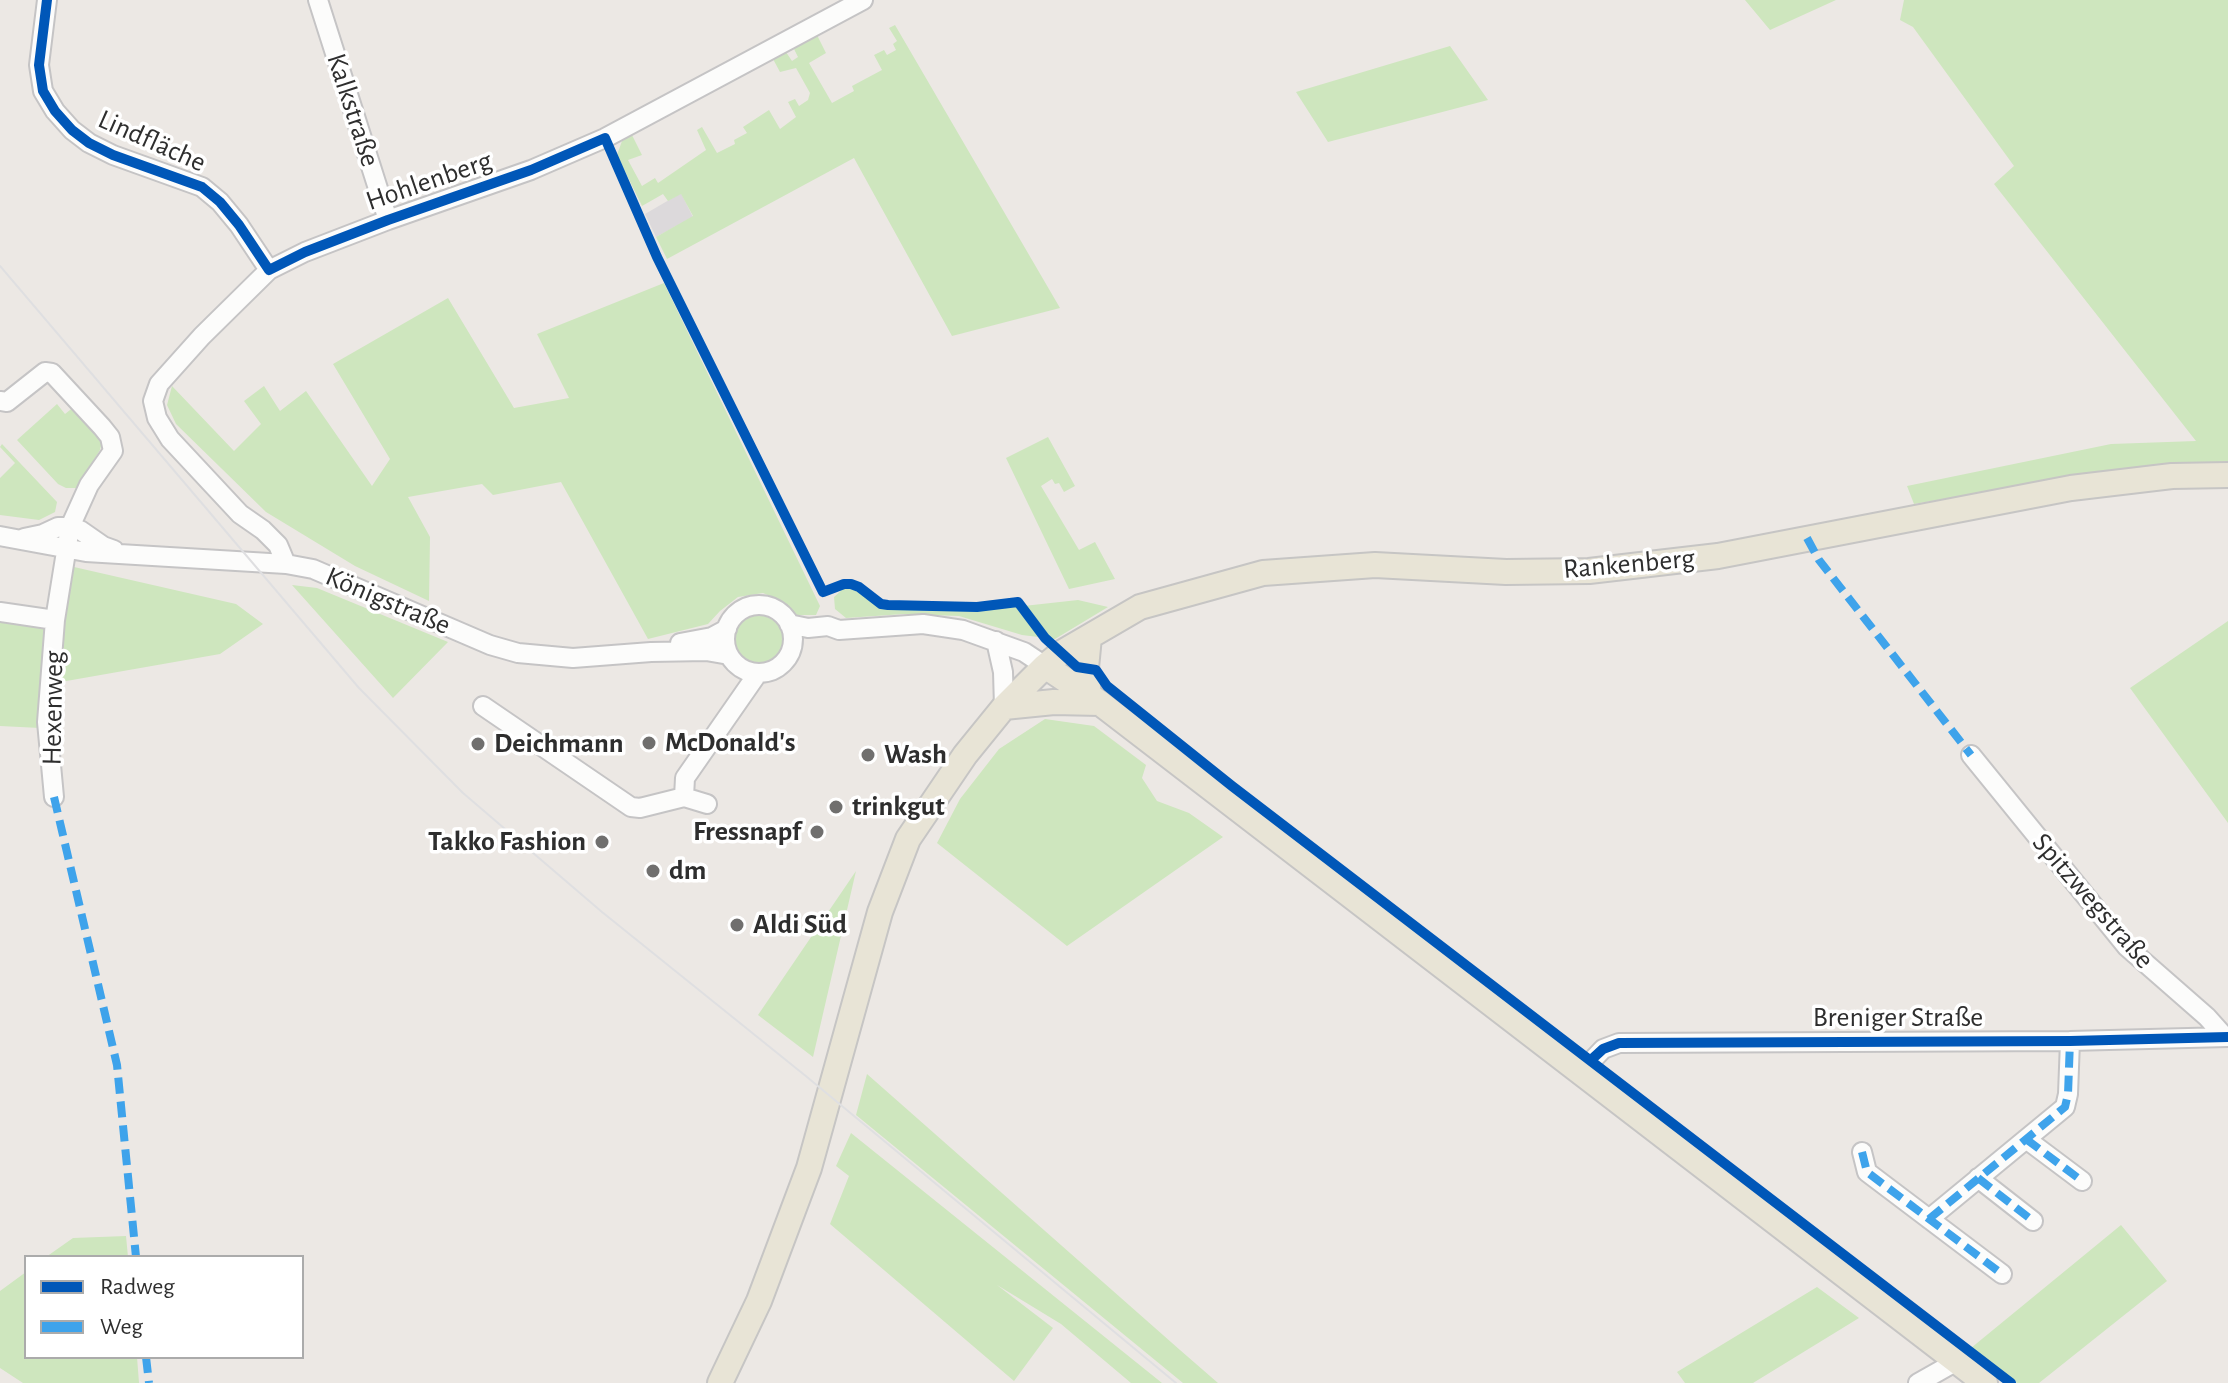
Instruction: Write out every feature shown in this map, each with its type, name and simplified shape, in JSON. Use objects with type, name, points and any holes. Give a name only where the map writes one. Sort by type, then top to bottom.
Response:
[{"type":"main road","name":"Rankenberg","points":[[720,1383],[769,1278],[809,1168],[880,912],[908,839],[943,784],[1004,707],[1045,666],[1089,637],[1140,607],[1263,573],[1375,565],[1506,572],[1589,571],[1718,556],[2071,488],[2172,476],[2228,475]]},
{"type":"main road","points":[[1089,637],[1086,668],[1095,699]]},
{"type":"main road","points":[[1045,666],[1095,699],[1985,1383]]},
{"type":"main road","points":[[1004,707],[1095,699]]},
{"type":"street","name":"Lindfläche","points":[[47,0],[39,65],[43,91],[55,111],[80,136],[113,155],[202,187],[220,202],[239,225],[269,270]]},
{"type":"street","name":"Kalkstraße","points":[[318,0],[388,220]]},
{"type":"street","name":"Hohlenberg","points":[[286,564],[278,545],[240,514],[170,439],[157,418],[153,401],[159,384],[269,270],[305,252],[531,170],[605,138],[863,0]]},
{"type":"street","name":"Hexenweg","points":[[0,401],[7,402],[45,372],[52,373],[110,437],[113,451],[89,485],[70,527],[55,620],[47,722],[54,797]]},
{"type":"street","name":"Königstraße","points":[[22,539],[58,527],[70,527],[121,553]]},
{"type":"street","name":"Königstraße","points":[[0,536],[67,549],[286,564],[313,569],[490,645],[518,653],[573,658],[706,651],[758,673],[770,672],[780,666],[792,646],[828,637],[839,630]]},
{"type":"street","name":"Königstraße","points":[[651,652],[712,637],[727,629],[740,611],[751,607],[773,608],[789,624],[808,628],[828,626],[839,630],[923,624],[963,630],[1024,652],[1045,666]]},
{"type":"street","name":"Hexenweg","points":[[0,612],[55,620]]},
{"type":"street","points":[[789,624],[793,635],[792,646]]},
{"type":"street","points":[[727,629],[725,638],[734,661],[733,708]]},
{"type":"street","points":[[996,641],[1003,672],[1004,707]]},
{"type":"street","points":[[684,797],[685,778],[758,673]]},
{"type":"street","points":[[483,706],[631,807],[640,808],[684,797],[707,804]]},
{"type":"street","name":"Spitzwegstraße","points":[[1971,755],[2127,947],[2227,1037]]},
{"type":"street","name":"Breniger Straße","points":[[1580,1073],[1603,1049],[1619,1043],[2070,1041],[2227,1037]]},
{"type":"street","points":[[1929,1219],[2065,1107],[2070,1041]]},
{"type":"street","points":[[2026,1139],[2082,1181]]},
{"type":"street","points":[[1862,1152],[1867,1172],[2002,1274]]},
{"type":"street","points":[[1978,1178],[2033,1221]]},
{"type":"street","points":[[1918,1383],[1957,1361]]},
{"type":"shaded area","points":[[681,193],[693,217],[656,237],[645,214]]},
{"type":"green space","points":[[1745,0],[1836,0],[1770,30]]},
{"type":"green space","points":[[1904,0],[2228,0],[2228,463],[2129,468],[1914,504],[1907,486],[2111,444],[2196,441],[1994,184],[2014,166],[1913,27],[1900,20]]},
{"type":"green space","points":[[895,25],[1060,308],[952,336],[854,158],[667,259],[656,237],[693,216],[681,194],[668,201],[663,194],[642,206],[617,155],[622,141],[632,135],[642,155],[628,160],[642,186],[655,178],[658,183],[706,150],[697,130],[702,127],[717,153],[735,144],[734,140],[747,133],[743,127],[769,110],[780,129],[796,117],[788,102],[795,99],[799,106],[808,100],[810,93],[796,68],[780,72],[773,59],[786,52],[792,61],[798,57],[793,47],[817,35],[826,53],[809,63],[832,103],[854,91],[852,86],[882,70],[874,55],[884,50],[887,55],[896,50],[893,44],[897,41],[889,28]]},
{"type":"green space","points":[[1450,46],[1488,100],[1328,142],[1296,92]]},
{"type":"green space","points":[[664,283],[820,606],[816,615],[797,615],[784,602],[763,593],[738,597],[708,624],[648,639],[561,482],[493,495],[482,484],[408,497],[430,537],[429,601],[355,566],[266,512],[176,424],[167,405],[172,386],[234,451],[261,424],[244,401],[264,386],[280,411],[306,391],[372,486],[390,459],[333,364],[448,298],[514,408],[569,398],[537,334]]},
{"type":"green space","points":[[57,404],[65,414],[75,406],[102,442],[77,488],[58,484],[17,440]]},
{"type":"green space","points":[[1048,437],[1075,486],[1064,492],[1059,483],[1055,484],[1052,479],[1041,486],[1079,550],[1095,542],[1115,579],[1069,589],[1006,458]]},
{"type":"green space","points":[[2,444],[57,502],[55,512],[39,520],[0,515],[0,478],[15,463],[0,447]]},
{"type":"green space","points":[[74,567],[236,604],[263,624],[220,654],[55,683]]},
{"type":"green space","points":[[292,585],[317,588],[448,642],[393,698]]},
{"type":"green space","points":[[844,588],[855,590],[880,606],[978,611],[1078,600],[1108,607],[1055,639],[1022,635],[959,616],[904,614],[846,618],[835,609],[834,597]]},
{"type":"green space","points":[[748,616],[768,616],[782,630],[782,650],[768,664],[748,664],[734,650],[734,630]]},
{"type":"green space","points":[[0,621],[47,627],[44,635],[40,728],[0,726]]},
{"type":"green space","points":[[2228,621],[2228,823],[2130,688]]},
{"type":"green space","points":[[1045,719],[1094,726],[1146,765],[1142,778],[1157,801],[1189,813],[1223,837],[1067,946],[937,843],[960,799],[999,749]]},
{"type":"green space","points":[[856,871],[813,1057],[758,1015]]},
{"type":"green space","points":[[867,1074],[1218,1383],[1183,1383],[856,1115]]},
{"type":"green space","points":[[851,1133],[1162,1383],[1131,1383],[1061,1324],[997,1285],[1053,1328],[1014,1381],[830,1224],[849,1176],[836,1166]]},
{"type":"green space","points":[[2121,1225],[2167,1281],[2039,1383],[2017,1383],[1971,1348]]},
{"type":"green space","points":[[126,1236],[128,1255],[49,1255],[73,1238]]},
{"type":"green space","points":[[24,1273],[24,1359],[137,1359],[139,1383],[23,1383],[0,1368],[0,1291]]},
{"type":"green space","points":[[1817,1287],[1859,1318],[1753,1383],[1685,1383],[1677,1372]]},
{"type":"tram line","points":[[0,266],[359,688],[463,793],[602,912],[807,1077],[1176,1383]]},
{"type":"marked path","points":[[1807,538],[1819,560],[1971,755]]},
{"type":"marked path","points":[[54,797],[117,1065],[136,1255]]},
{"type":"marked path","points":[[1929,1219],[2065,1107],[2070,1041]]},
{"type":"marked path","points":[[2026,1139],[2082,1181]]},
{"type":"marked path","points":[[1862,1152],[1867,1172],[2002,1274]]},
{"type":"marked path","points":[[1978,1178],[2033,1221]]},
{"type":"marked path","points":[[146,1359],[149,1383]]},
{"type":"cycle path","points":[[47,0],[39,65],[43,91],[55,111],[89,143],[113,155],[202,187],[220,202],[239,225],[269,270],[305,252],[531,170],[605,138],[657,257],[823,592],[851,584],[881,604],[888,605],[977,607],[1018,602],[1045,638],[1077,667],[1096,670],[1107,686],[1232,786],[2011,1383]]},
{"type":"cycle path","points":[[1591,1060],[1603,1049],[1619,1043],[2070,1041],[2228,1037]]},
{"type":"place","name":"McDonald's","points":[[649,743]]},
{"type":"place","name":"Deichmann","points":[[478,744]]},
{"type":"place","name":"Wash","points":[[868,755]]},
{"type":"place","name":"trinkgut","points":[[836,807]]},
{"type":"place","name":"Fressnapf","points":[[817,832]]},
{"type":"place","name":"Takko Fashion","points":[[602,842]]},
{"type":"place","name":"dm","points":[[653,871]]},
{"type":"place","name":"Aldi Süd","points":[[737,925]]}]
